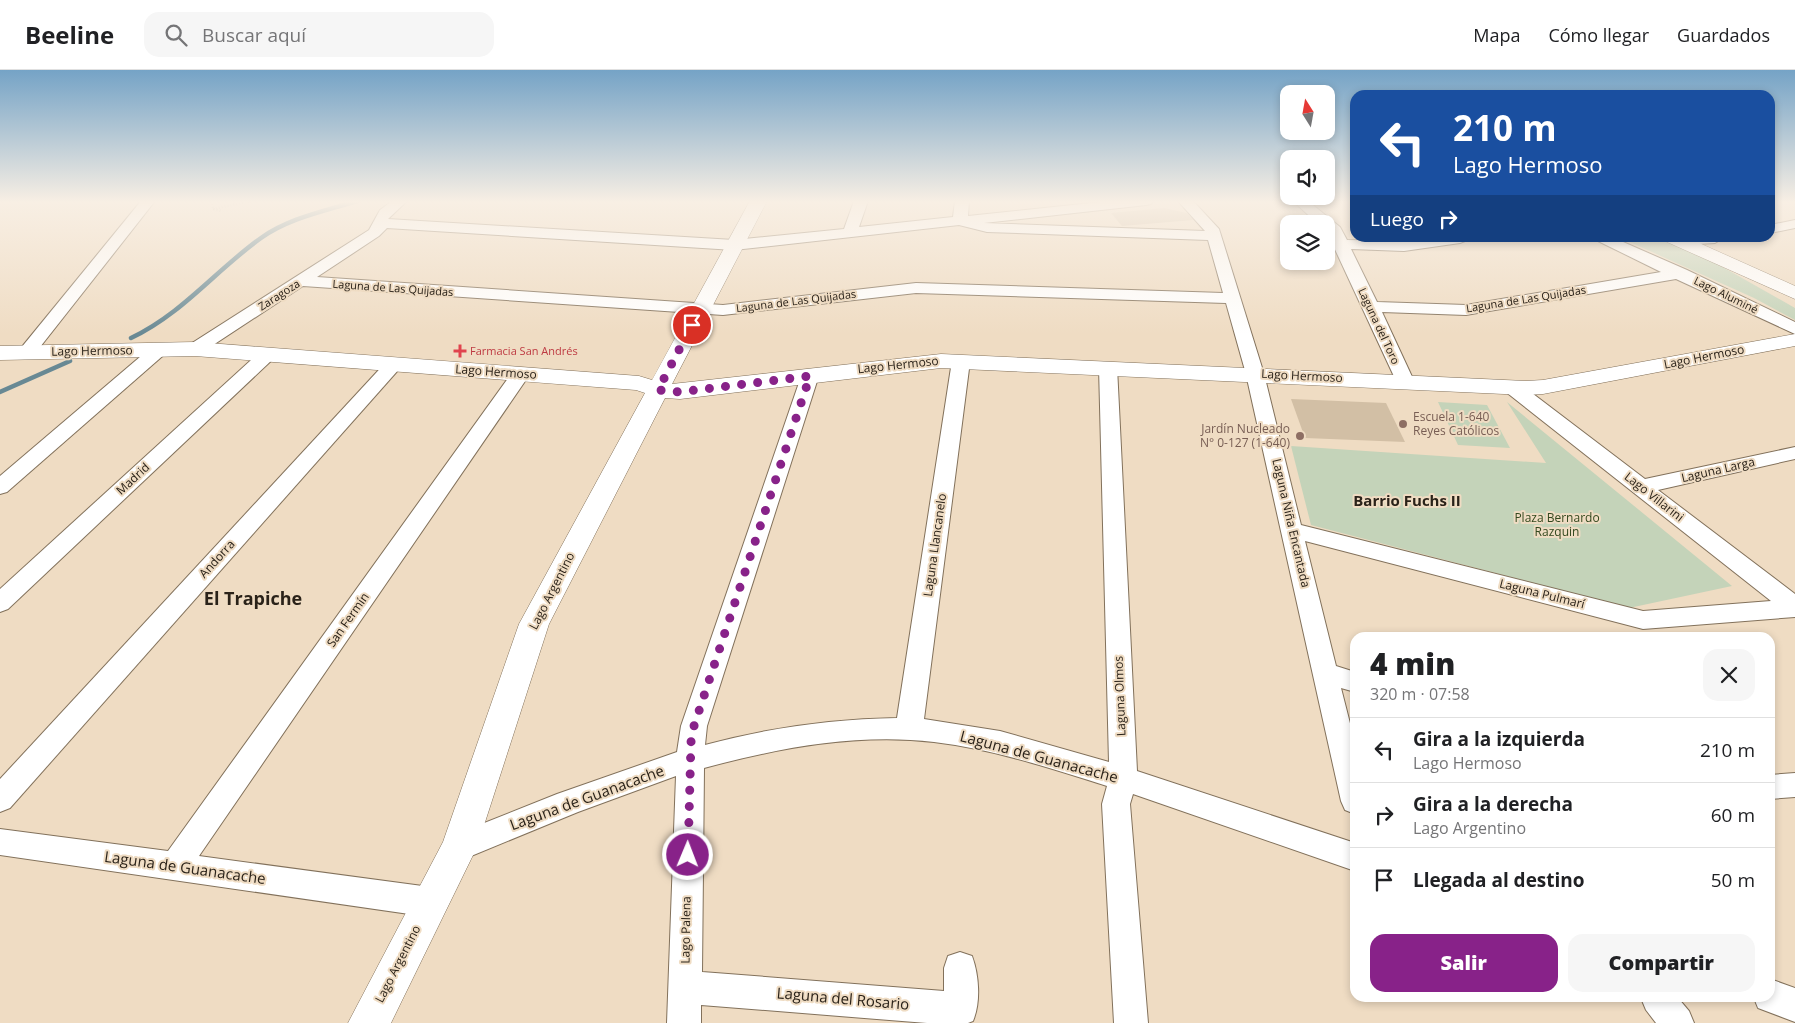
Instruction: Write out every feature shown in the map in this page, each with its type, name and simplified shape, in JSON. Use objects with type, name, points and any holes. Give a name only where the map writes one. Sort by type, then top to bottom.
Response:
[{"type":"street","points":[[27,352],[112,245]]},
{"type":"street","name":"Zaragoza","points":[[195,349],[355,245]]},
{"type":"street","name":"Lago Argentino","points":[[369,1023],[459,847],[534,624],[734,245]]},
{"type":"street","name":"Laguna Niña Encantada","points":[[1217,245],[1255,374],[1350,778]]},
{"type":"street","name":"Laguna del Toro","points":[[1342,245],[1405,381]]},
{"type":"street","points":[[1387,245],[1408,245]]},
{"type":"street","name":"Lago Aluminé","points":[[1620,245],[1681,273],[1795,329]]},
{"type":"street","points":[[1691,245],[1795,293]]},
{"type":"street","points":[[1731,264],[1755,283],[1795,304]]},
{"type":"street","name":"Laguna de Las Quijadas","points":[[1370,307],[1466,310],[1681,273]]},
{"type":"street","name":"Laguna de Las Quijadas","points":[[300,281],[723,310],[916,288],[1233,298]]},
{"type":"street","name":"Lago Hermoso","points":[[0,353],[195,349],[640,383],[658,390],[680,392],[923,361],[1108,367],[1513,388],[1543,387],[1795,340]]},
{"type":"street","points":[[0,487],[160,350]]},
{"type":"street","name":"Madrid","points":[[0,603],[267,355]]},
{"type":"street","name":"Laguna Llancanelo","points":[[909,729],[961,361]]},
{"type":"street","name":"Andorra","points":[[0,799],[394,364]]},
{"type":"street","name":"Laguna Olmos","points":[[1108,367],[1122,778],[1116,804],[1131,1023]]},
{"type":"street","name":"San Fermín","points":[[175,866],[521,374]]},
{"type":"street","name":"Lago Palena","points":[[684,1023],[690,761],[694,726],[810,376]]},
{"type":"street","name":"Lago Villarini","points":[[1513,388],[1795,607]]},
{"type":"street","name":"Laguna Larga","points":[[1641,488],[1795,453]]},
{"type":"street","name":"Laguna Pulmarí","points":[[1293,530],[1644,620],[1795,607]]},
{"type":"street","points":[[1327,674],[1350,681]]},
{"type":"street","name":"Laguna de Guanacache","points":[[459,847],[601,789],[690,761],[805,735],[870,729],[909,729],[933,731],[1014,747],[1122,778],[1350,855]]},
{"type":"street","points":[[1775,787],[1795,785]]},
{"type":"street","name":"Laguna de Guanacache","points":[[0,842],[430,902]]},
{"type":"street","name":"Laguna del Rosario","points":[[685,987],[961,1009],[960,968]]},
{"type":"street","points":[[1775,998],[1795,1005]]},
{"type":"street","points":[[1661,1002],[1677,1023]]},
{"type":"green space","points":[[1638,245],[1679,245],[1712,261],[1795,308],[1795,320],[1754,298]]},
{"type":"green space","points":[[1438,402],[1487,405],[1510,448],[1458,445]]},
{"type":"green space","name":"Plaza Bernardo Razquin","points":[[1507,402],[1732,586],[1629,608],[1311,525],[1291,446],[1546,463]]},
{"type":"building","points":[[1291,399],[1386,403],[1405,442],[1305,438]]},
{"type":"waterway","points":[[131,338],[166,317],[183,304],[251,245]]},
{"type":"waterway","points":[[0,392],[70,361]]},
{"type":"place","name":"Farmacia San Andrés","points":[[460,351]]},
{"type":"place","name":"Escuela 1-640 Reyes Católicos","points":[[1403,424]]},
{"type":"place","name":"Jardín Nucleado N° 0-127 (1-640)","points":[[1300,436]]},
{"type":"district","name":"Barrio Fuchs II","points":[[1407,501]]},
{"type":"district","name":"El Trapiche","points":[[253,599]]},
{"type":"route","points":[[688,855],[691,742],[694,726],[810,376],[680,392],[658,390],[692,325]]}]
